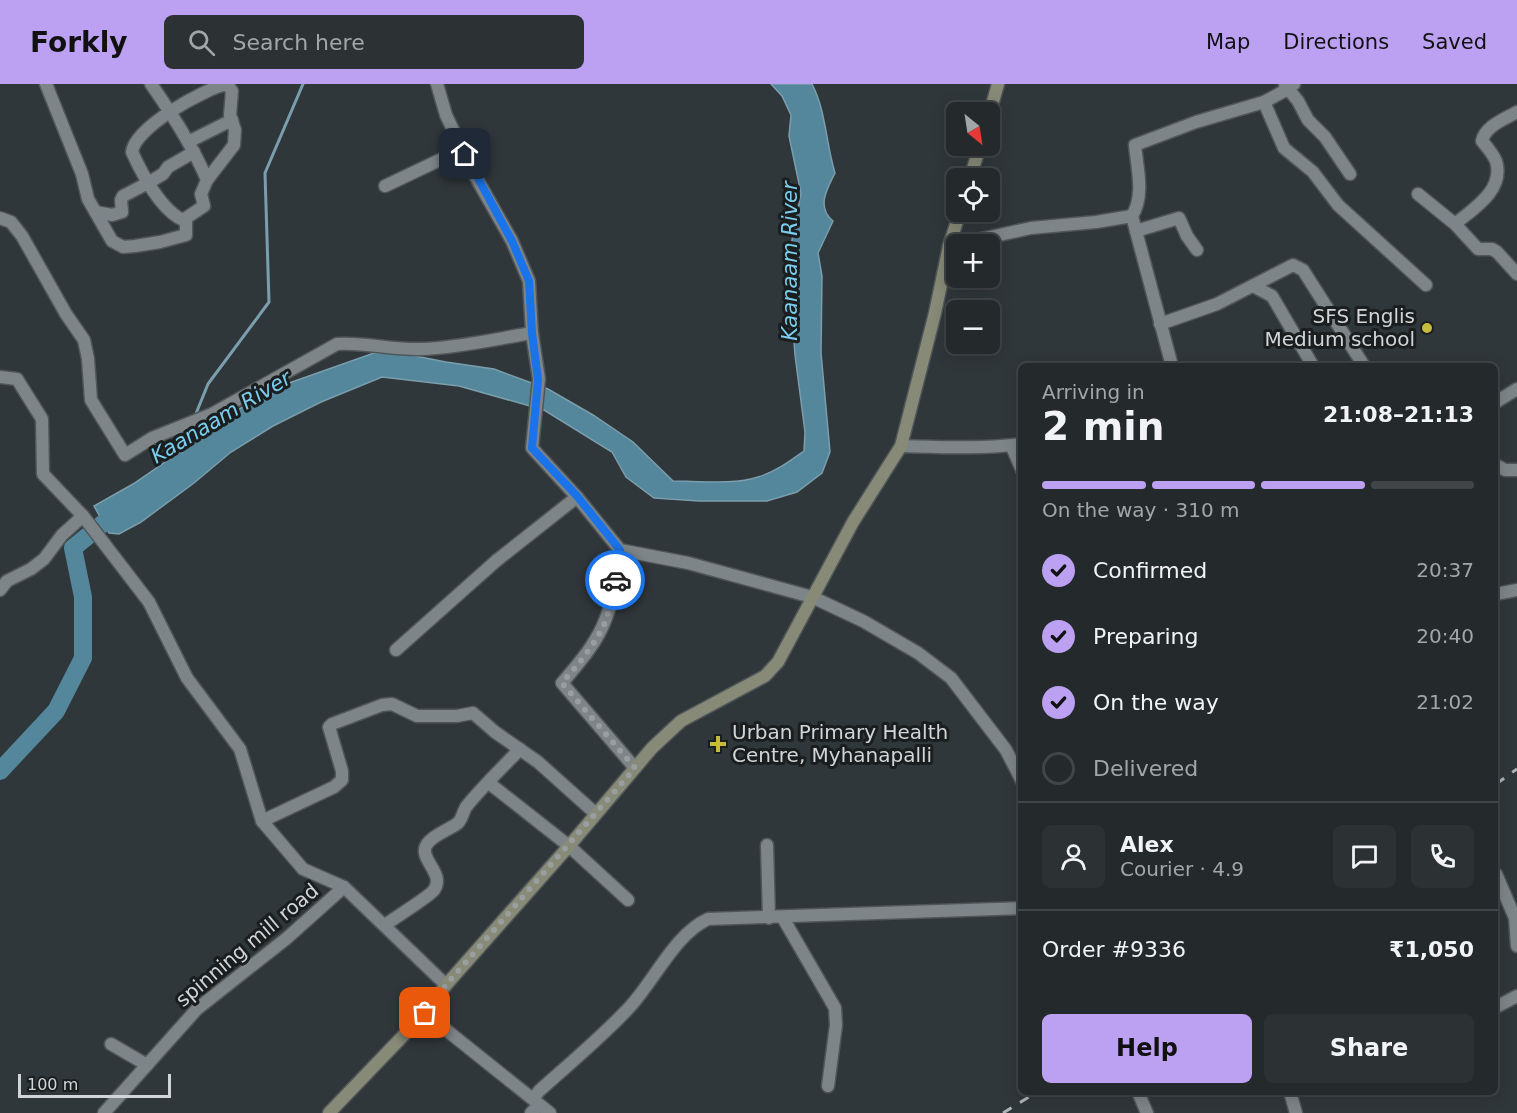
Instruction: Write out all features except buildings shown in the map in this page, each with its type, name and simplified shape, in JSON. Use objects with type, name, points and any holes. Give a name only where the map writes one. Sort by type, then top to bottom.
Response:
[{"type":"street","points":[[45,84],[81,174],[88,199],[112,241],[123,247],[160,242],[186,234],[186,218],[204,206],[201,194],[207,180],[234,145],[235,130],[230,115],[231,91],[227,84],[208,90],[170,111],[133,146],[132,152],[148,183],[175,218],[185,221]]},
{"type":"street","points":[[151,84],[170,111],[207,180]]},
{"type":"street","points":[[437,84],[446,115],[512,241],[529,281],[538,380],[532,448],[577,496],[620,550],[688,563],[812,597],[863,621],[918,653],[951,678],[1006,750],[1018,773]]},
{"type":"street","points":[[993,102],[998,84]]},
{"type":"street","points":[[1000,235],[1030,228],[1132,216],[1138,207],[1140,195],[1135,145],[1196,122],[1264,102],[1289,86],[1308,120],[1325,138],[1350,174]]},
{"type":"street","points":[[1264,102],[1284,147],[1313,172],[1338,205],[1426,285]]},
{"type":"street","points":[[1455,224],[1492,191],[1497,170],[1496,161],[1482,141],[1483,135],[1517,112]]},
{"type":"street","points":[[96,212],[112,215],[122,212],[120,200],[123,196],[163,174],[191,147],[232,120]]},
{"type":"street","points":[[386,186],[446,157],[465,154]]},
{"type":"street","points":[[1418,195],[1455,224],[1478,249],[1492,249],[1497,252],[1517,274]]},
{"type":"street","points":[[1132,216],[1171,363]]},
{"type":"street","points":[[0,218],[11,222],[22,236],[66,314],[84,340],[91,400],[125,455],[152,438],[201,419],[337,344],[354,343],[421,349],[532,333]]},
{"type":"street","points":[[1136,231],[1179,218],[1187,236],[1197,250]]},
{"type":"street","points":[[328,1113],[425,1013],[446,985],[652,748],[681,721],[765,676],[778,662],[854,522],[901,446],[946,260]]},
{"type":"street","points":[[1160,324],[1217,304],[1293,265],[1304,270],[1362,363]]},
{"type":"street","points":[[1253,286],[1272,296],[1311,363]]},
{"type":"street","points":[[0,377],[17,379],[42,419],[43,474],[83,516],[149,602],[187,678],[240,749],[262,821],[303,868],[344,887],[446,985]]},
{"type":"street","points":[[1498,401],[1517,389]]},
{"type":"street","points":[[901,446],[1017,446]]},
{"type":"street","points":[[1498,466],[1504,470],[1517,470]]},
{"type":"street","points":[[396,650],[496,561],[577,496]]},
{"type":"street","points":[[0,590],[7,581],[31,569],[44,559],[62,535],[83,516]]},
{"type":"street","points":[[620,550],[617,574],[606,618],[581,661],[562,683],[635,768]]},
{"type":"street","points":[[1498,594],[1517,590]]},
{"type":"street","points":[[262,821],[334,787],[342,780],[342,771],[329,727],[382,705],[398,706],[417,716],[457,716],[473,713],[538,762],[596,814]]},
{"type":"street","points":[[385,925],[434,891],[438,881],[435,870],[428,861],[427,844],[459,822],[465,808],[520,749]]},
{"type":"street","points":[[489,783],[569,846],[628,900]]},
{"type":"street","points":[[767,845],[769,918]]},
{"type":"street","points":[[1498,879],[1515,918],[1517,946]]},
{"type":"street","name":"spinning mill road","points":[[104,1113],[197,1009],[286,938],[344,887]]},
{"type":"street","points":[[534,1106],[539,1090],[627,1011],[672,951],[700,923],[708,920],[1018,908]]},
{"type":"street","points":[[783,918],[835,1008],[836,1025],[828,1086]]},
{"type":"street","points":[[1498,1006],[1517,996]]},
{"type":"street","points":[[425,1013],[534,1106],[550,1113]]},
{"type":"street","points":[[111,1044],[147,1065]]},
{"type":"street","points":[[1139,1095],[1147,1113]]},
{"type":"street","points":[[1291,1095],[1296,1113]]},
{"type":"water","points":[[771,84],[812,84],[823,116],[835,173],[826,192],[824,204],[828,216],[833,221],[818,253],[822,276],[821,353],[830,452],[822,473],[797,492],[767,501],[699,501],[654,498],[626,477],[612,452],[544,410],[459,386],[382,377],[321,402],[273,426],[231,452],[141,522],[119,534],[109,533],[94,506],[133,484],[234,412],[275,388],[374,353],[405,354],[494,369],[548,389],[633,442],[673,481],[727,482],[749,479],[770,472],[793,459],[804,451],[805,432],[795,355],[788,261],[801,193],[789,136],[791,115],[782,96]]},
{"type":"waterway","points":[[195,416],[208,384],[269,302],[265,173],[303,84]]},
{"type":"waterway","points":[[182,452],[191,428]]},
{"type":"waterway","name":"Kaanaam River","points":[[0,771],[56,711],[83,658],[83,597],[73,548],[122,508]]},
{"type":"railway","points":[[1498,783],[1517,769]]},
{"type":"railway","points":[[1003,1113],[1032,1095]]},
{"type":"way so far","points":[[425,1013],[446,985],[635,768],[562,683],[594,642],[606,618],[615,580]]},
{"type":"place","name":"SFS Englis Medium school","points":[[1427,328]]},
{"type":"place","name":"Urban Primary Health Centre, Myhanapalli","points":[[718,744]]},
{"type":"route","points":[[465,154],[512,241],[529,281],[538,380],[532,448],[577,496],[620,550],[615,580]]}]
